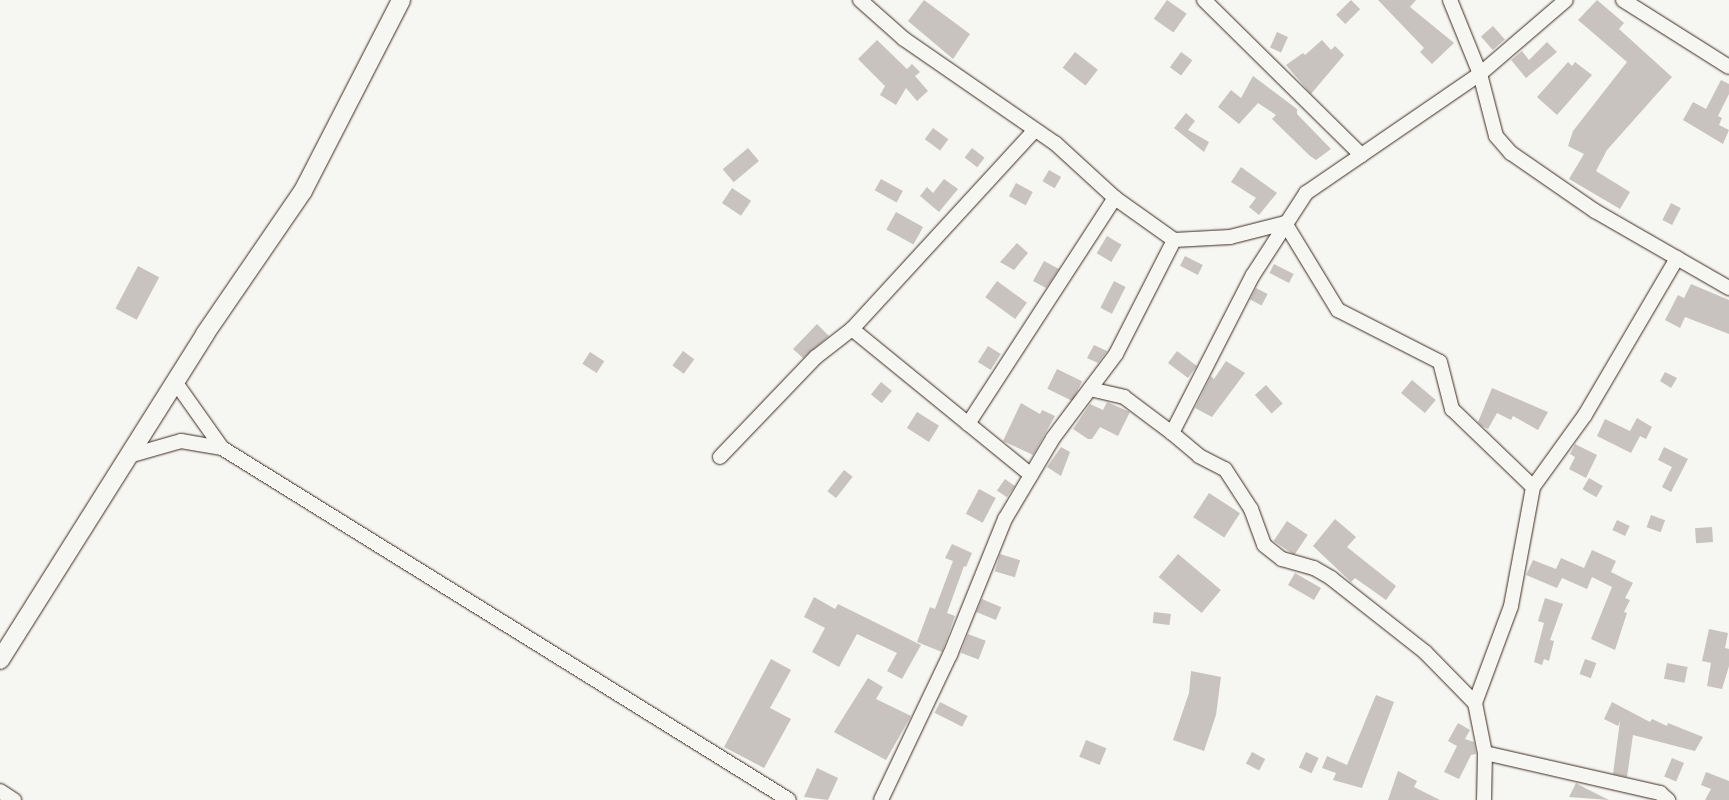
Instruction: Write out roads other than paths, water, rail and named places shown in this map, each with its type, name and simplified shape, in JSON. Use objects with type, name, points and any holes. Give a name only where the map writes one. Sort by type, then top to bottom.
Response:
[{"type":"street","points":[[0,660],[132,455],[176,383],[303,192],[401,0]]},
{"type":"street","points":[[860,0],[904,39],[1055,143],[1115,198],[1174,240],[1230,237],[1285,223]]},
{"type":"street","points":[[1204,0],[1361,155]]},
{"type":"street","points":[[1450,0],[1480,74],[1496,136],[1510,153],[1595,211],[1729,288]]},
{"type":"street","points":[[1172,433],[1253,275],[1285,223],[1306,193],[1480,74],[1566,0]]},
{"type":"street","points":[[1623,0],[1729,67]]},
{"type":"street","points":[[720,458],[816,357],[852,329],[1035,130]]},
{"type":"street","points":[[968,424],[1115,198]]},
{"type":"street","points":[[1285,223],[1338,310],[1440,362],[1452,409],[1533,487]]},
{"type":"street","points":[[881,800],[950,655],[1005,519],[1031,475],[1116,354],[1174,240]]},
{"type":"street","points":[[1484,800],[1485,753],[1475,703],[1510,606],[1533,487],[1585,415],[1678,258]]},
{"type":"street","points":[[852,329],[1031,475]]},
{"type":"street","points":[[176,383],[222,448]]},
{"type":"street","points":[[1090,389],[1124,398],[1172,433],[1199,456],[1225,469],[1251,508],[1264,544],[1282,559],[1314,568],[1331,578],[1426,652],[1475,703]]},
{"type":"street","points":[[132,455],[180,441],[222,448],[789,800]]},
{"type":"street","points":[[1485,753],[1660,793],[1668,800]]},
{"type":"street","points":[[0,791],[14,800]]}]
